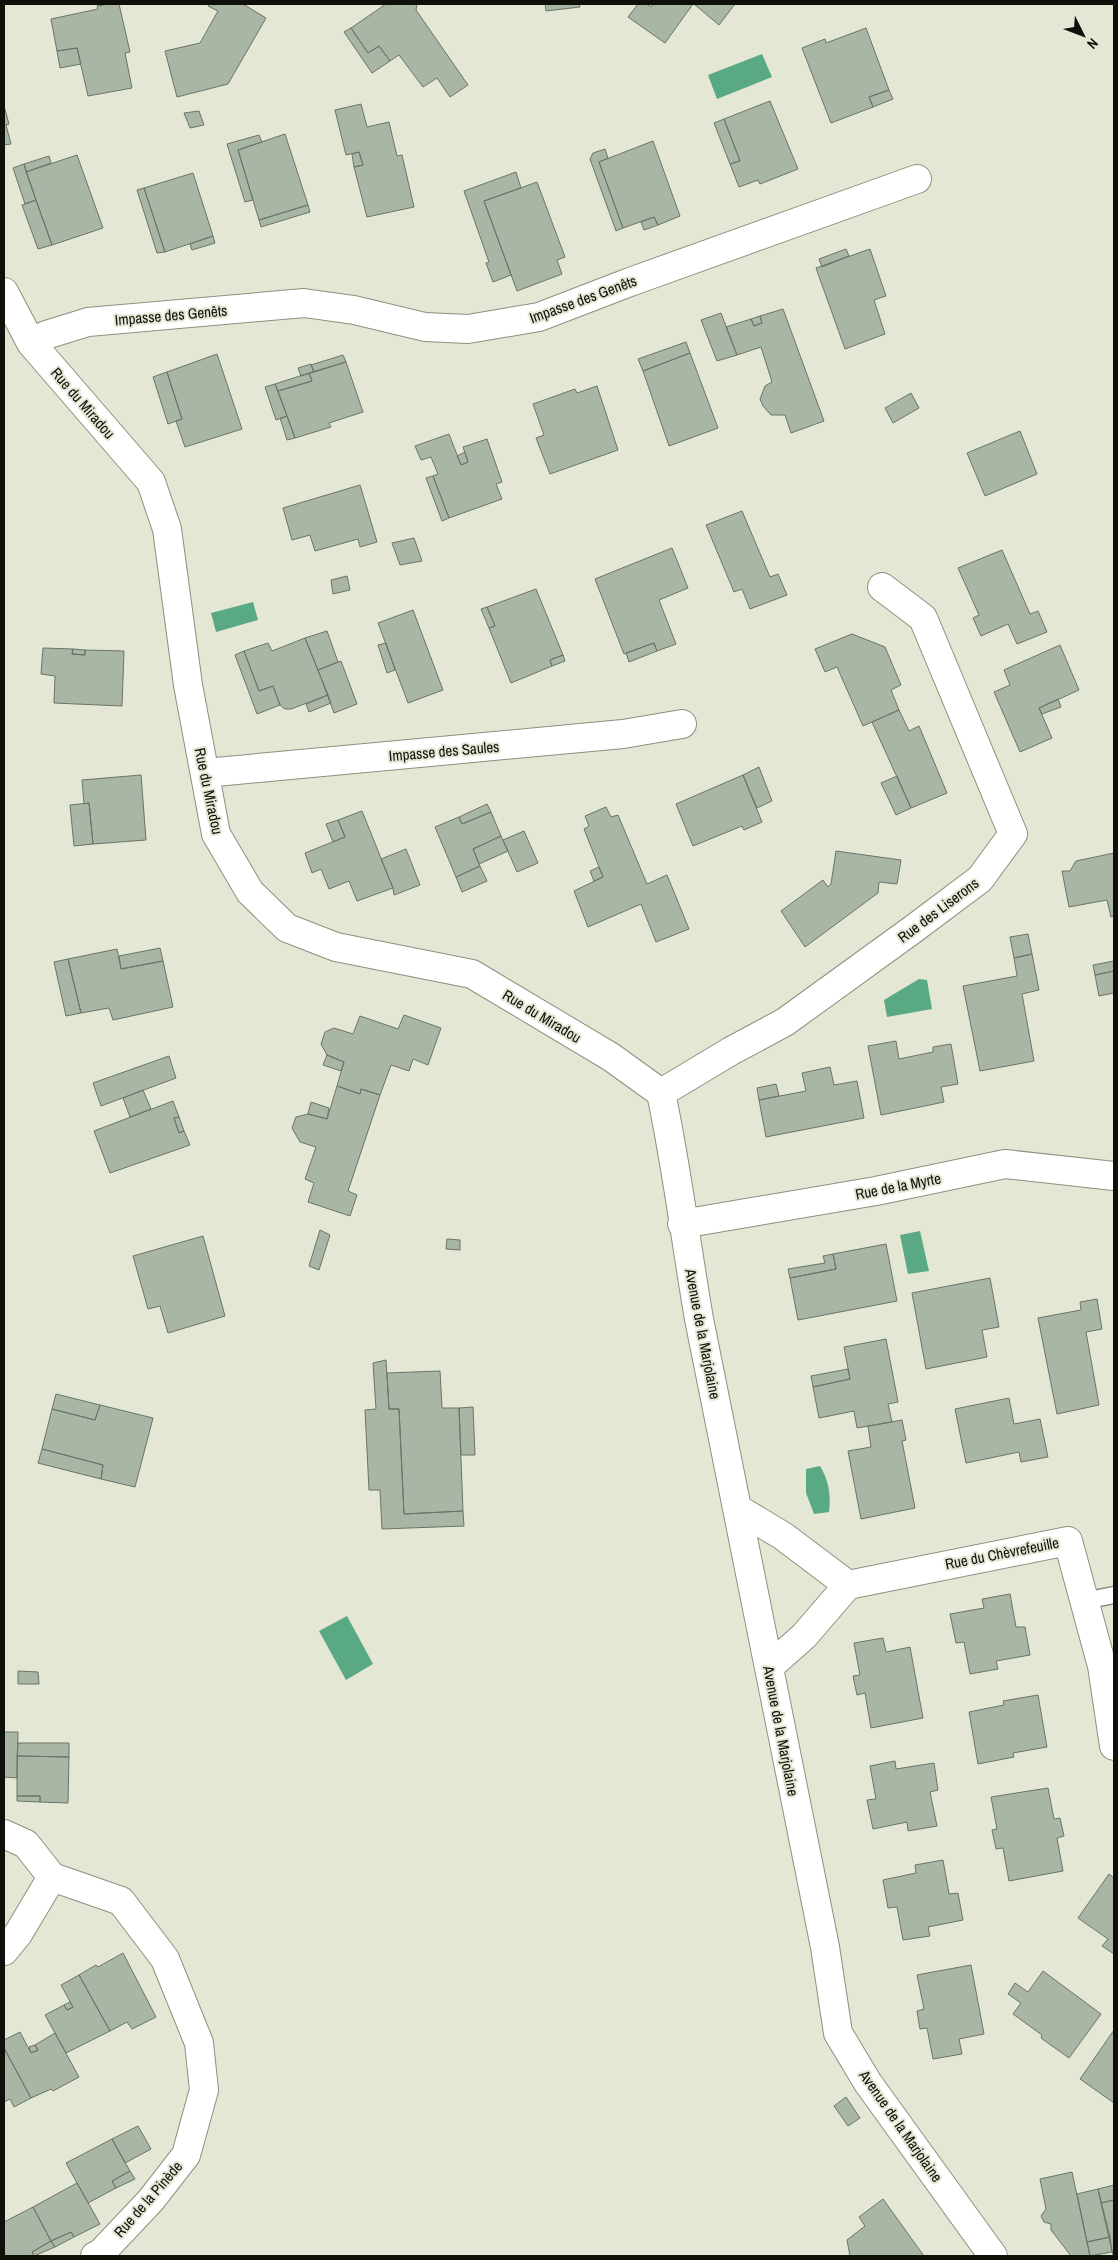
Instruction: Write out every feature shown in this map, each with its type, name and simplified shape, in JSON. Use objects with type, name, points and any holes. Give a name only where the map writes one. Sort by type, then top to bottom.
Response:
[{"type":"street","name":"Impasse des Genêts","points":[[31,343],[46,335],[88,322],[304,303],[354,310],[425,327],[468,329],[538,318],[630,282],[917,179]]},
{"type":"street","name":"Rue du Miradou","points":[[4,292],[31,343],[150,482],[167,529],[188,685],[216,834],[250,892],[287,928],[336,947],[472,974],[611,1057],[661,1093]]},
{"type":"street","name":"Rue des Liserons","points":[[661,1093],[731,1051],[785,1022],[912,930],[980,879],[1013,834],[924,618],[882,587]]},
{"type":"street","name":"Impasse des Saules","points":[[205,773],[624,734],[682,724]]},
{"type":"street","name":"Avenue de la Marjolaine","points":[[661,1093],[675,1162],[682,1224],[699,1320],[825,1947],[838,2033],[868,2083],[993,2256]]},
{"type":"street","name":"Rue de la Myrte","points":[[682,1224],[876,1191],[1005,1164],[1114,1176]]},
{"type":"street","points":[[738,1509],[783,1536],[848,1586],[804,1636],[769,1667]]},
{"type":"street","name":"Rue du Chèvrefeuille","points":[[848,1586],[1068,1541],[1084,1601],[1108,1664],[1114,1746]]},
{"type":"street","points":[[4,1834],[26,1844],[52,1878],[18,1934],[4,1951]]},
{"type":"street","name":"Rue de la Pinède","points":[[52,1878],[121,1901],[165,1959],[199,2043],[204,2090],[186,2155],[151,2200],[101,2253],[95,2256]]},
{"type":"lane","points":[[1084,1601],[1114,1595]]},
{"type":"shaded area","points":[[762,54],[772,77],[717,99],[708,75]]},
{"type":"shaded area","points":[[253,602],[258,620],[216,632],[211,613]]},
{"type":"shaded area","points":[[919,979],[927,980],[932,1009],[887,1017],[884,1000]]},
{"type":"shaded area","points":[[920,1231],[929,1271],[908,1274],[900,1235]]},
{"type":"shaded area","points":[[820,1466],[829,1488],[829,1512],[814,1514],[806,1493],[806,1469]]},
{"type":"shaded area","points":[[347,1616],[373,1664],[346,1680],[319,1631]]},
{"type":"building","points":[[119,4],[130,52],[125,53],[132,88],[88,96],[77,48],[57,51],[51,19],[98,9],[97,6]]},
{"type":"building","points":[[209,4],[243,4],[266,18],[228,84],[177,97],[165,51],[200,43],[218,11],[208,6]]},
{"type":"building","points":[[386,4],[417,4],[416,10],[468,85],[450,97],[437,78],[423,87],[399,55],[390,61],[379,46],[368,53],[351,28]]},
{"type":"building","points":[[545,4],[579,4],[580,7],[546,11]]},
{"type":"building","points":[[638,4],[646,4],[651,7],[653,4],[693,4],[665,43],[628,17]]},
{"type":"building","points":[[694,4],[735,4],[719,25]]},
{"type":"building","points":[[351,28],[368,53],[379,46],[390,61],[372,73],[344,32]]},
{"type":"building","points":[[866,28],[889,90],[869,97],[873,107],[831,123],[802,48],[825,39],[826,43]]},
{"type":"building","points":[[77,48],[81,64],[60,68],[57,51]]},
{"type":"building","points":[[889,90],[893,99],[873,107],[869,97]]},
{"type":"building","points":[[770,101],[798,169],[760,184],[758,180],[739,187],[730,164],[740,161],[724,119]]},
{"type":"building","points":[[361,104],[367,127],[389,122],[397,156],[402,155],[414,207],[367,217],[354,167],[363,165],[359,152],[346,155],[335,110]]},
{"type":"building","points":[[4,106],[9,124],[6,125],[11,144],[4,145]]},
{"type":"building","points":[[199,111],[204,125],[190,128],[184,113]]},
{"type":"building","points":[[724,119],[740,161],[730,164],[714,123]]},
{"type":"building","points":[[285,134],[308,205],[259,220],[238,150]]},
{"type":"building","points":[[259,135],[262,142],[238,150],[253,200],[245,202],[227,144]]},
{"type":"building","points":[[653,141],[680,216],[658,225],[654,217],[623,228],[599,162]]},
{"type":"building","points":[[605,149],[608,158],[599,162],[623,228],[616,231],[590,159],[593,153]]},
{"type":"building","points":[[359,152],[363,165],[354,167],[352,154]]},
{"type":"building","points":[[77,155],[103,228],[52,245],[26,172]]},
{"type":"building","points":[[49,156],[51,163],[26,172],[24,164]]},
{"type":"building","points":[[24,164],[36,200],[25,204],[13,168]]},
{"type":"building","points":[[516,172],[521,188],[484,201],[511,275],[493,282],[486,263],[489,262],[464,191]]},
{"type":"building","points":[[193,173],[213,236],[165,252],[144,188]]},
{"type":"building","points":[[537,182],[565,257],[557,260],[562,274],[517,291],[484,201]]},
{"type":"building","points":[[144,188],[165,252],[157,253],[137,190]]},
{"type":"building","points":[[36,200],[52,245],[38,249],[22,205]]},
{"type":"building","points":[[308,205],[310,212],[261,227],[259,220]]},
{"type":"building","points":[[654,217],[658,225],[644,230],[641,222]]},
{"type":"building","points":[[213,236],[215,243],[192,250],[190,244]]},
{"type":"building","points":[[846,249],[849,256],[822,267],[819,259]]},
{"type":"building","points":[[870,249],[886,296],[874,300],[885,334],[845,349],[816,268]]},
{"type":"building","points":[[783,309],[824,421],[791,433],[785,415],[771,415],[760,399],[765,386],[772,382],[761,347],[737,355],[726,327],[751,319],[754,326],[762,323],[760,316]]},
{"type":"building","points":[[721,313],[737,355],[717,361],[701,320]]},
{"type":"building","points":[[760,316],[762,323],[754,326],[751,319]]},
{"type":"building","points":[[686,342],[690,353],[643,371],[638,359]]},
{"type":"building","points":[[690,353],[718,428],[669,446],[643,371]]},
{"type":"building","points":[[217,354],[242,429],[185,447],[176,421],[182,419],[167,372]]},
{"type":"building","points":[[343,355],[346,362],[314,372],[311,365]]},
{"type":"building","points":[[346,362],[363,412],[329,423],[331,427],[295,438],[278,391],[312,381],[309,373]]},
{"type":"building","points":[[311,364],[314,372],[301,376],[298,368]]},
{"type":"building","points":[[167,372],[182,419],[168,424],[153,377]]},
{"type":"building","points":[[309,373],[312,381],[278,391],[275,384]]},
{"type":"building","points":[[275,384],[287,416],[276,420],[265,387]]},
{"type":"building","points":[[597,386],[618,450],[550,474],[536,438],[544,435],[533,404],[575,389],[577,393]]},
{"type":"building","points":[[911,393],[919,408],[893,423],[885,408]]},
{"type":"building","points":[[287,416],[295,438],[287,440],[280,418]]},
{"type":"building","points":[[1020,431],[1037,474],[985,496],[967,453]]},
{"type":"building","points":[[449,434],[461,465],[468,462],[463,447],[487,439],[502,482],[496,484],[502,499],[449,518],[433,476],[438,474],[431,457],[421,460],[415,446]]},
{"type":"building","points":[[465,452],[468,462],[461,465],[457,456]]},
{"type":"building","points":[[433,476],[449,518],[442,521],[426,478]]},
{"type":"building","points":[[360,485],[377,542],[360,547],[358,539],[315,551],[310,535],[292,540],[283,508]]},
{"type":"building","points":[[742,511],[770,577],[778,574],[787,595],[750,609],[742,589],[734,592],[706,525]]},
{"type":"building","points":[[414,538],[422,561],[400,565],[392,543]]},
{"type":"building","points":[[672,548],[688,588],[659,600],[676,644],[657,651],[654,643],[624,654],[595,579]]},
{"type":"building","points":[[1002,550],[1030,614],[1038,611],[1047,632],[1017,644],[1008,624],[981,636],[973,618],[979,615],[958,568]]},
{"type":"building","points":[[347,576],[350,590],[333,594],[331,580]]},
{"type":"building","points":[[536,589],[563,655],[550,660],[552,666],[511,683],[489,628],[495,626],[487,607]]},
{"type":"building","points":[[487,607],[495,626],[489,628],[481,609]]},
{"type":"building","points":[[413,610],[443,690],[408,703],[378,623]]},
{"type":"building","points":[[327,631],[338,662],[318,670],[305,638]]},
{"type":"building","points":[[852,634],[885,647],[901,685],[891,690],[899,710],[863,726],[837,667],[825,672],[815,649]]},
{"type":"building","points":[[305,638],[328,695],[291,709],[285,709],[280,705],[273,686],[259,691],[244,651],[268,643],[272,651]]},
{"type":"building","points":[[386,643],[395,670],[387,673],[378,645]]},
{"type":"building","points":[[654,643],[657,651],[629,662],[626,653]]},
{"type":"building","points":[[1060,645],[1079,690],[1039,708],[1052,738],[1020,752],[994,692],[1010,685],[1004,670]]},
{"type":"building","points":[[43,648],[73,649],[72,654],[85,655],[85,650],[124,651],[122,706],[54,703],[55,676],[41,674]]},
{"type":"building","points":[[73,649],[85,650],[85,655],[72,654]]},
{"type":"building","points":[[244,651],[259,691],[273,686],[280,705],[257,714],[235,655]]},
{"type":"building","points":[[563,655],[565,661],[552,666],[550,660]]},
{"type":"building","points":[[341,661],[357,704],[334,713],[318,670]]},
{"type":"building","points":[[328,695],[331,703],[309,712],[306,704]]},
{"type":"building","points":[[1058,699],[1061,707],[1042,714],[1039,708]]},
{"type":"building","points":[[899,710],[909,731],[919,726],[947,793],[911,808],[872,722]]},
{"type":"building","points":[[759,767],[772,801],[757,808],[743,775]]},
{"type":"building","points":[[141,775],[146,840],[93,844],[89,803],[84,804],[82,780]]},
{"type":"building","points":[[743,775],[762,822],[744,830],[742,826],[693,846],[676,804]]},
{"type":"building","points":[[897,776],[911,808],[896,815],[881,783]]},
{"type":"building","points":[[89,803],[93,844],[74,846],[70,805]]},
{"type":"building","points":[[487,804],[491,812],[462,824],[459,817]]},
{"type":"building","points":[[606,807],[611,817],[618,815],[647,884],[667,875],[689,929],[656,942],[641,904],[588,927],[574,891],[603,877],[584,829],[589,826],[585,816]]},
{"type":"building","points":[[362,811],[393,888],[357,901],[349,881],[329,889],[321,869],[312,873],[305,853],[345,837],[338,820]]},
{"type":"building","points":[[491,812],[501,836],[473,849],[480,866],[456,877],[435,827],[459,817],[462,824]]},
{"type":"building","points":[[338,820],[345,837],[333,842],[326,824]]},
{"type":"building","points":[[524,831],[538,863],[517,872],[503,840]]},
{"type":"building","points":[[501,836],[508,851],[479,864],[473,849]]},
{"type":"building","points":[[406,849],[420,885],[394,895],[381,859]]},
{"type":"building","points":[[836,851],[901,860],[897,884],[879,882],[878,893],[805,947],[781,911],[823,880],[828,887],[831,884]]},
{"type":"building","points":[[1114,853],[1114,916],[1111,917],[1107,900],[1069,907],[1062,871],[1070,871],[1076,861]]},
{"type":"building","points":[[480,866],[487,881],[462,892],[456,877]]},
{"type":"building","points":[[599,867],[603,877],[594,881],[590,871]]},
{"type":"building","points":[[1028,934],[1032,954],[1014,958],[1010,937]]},
{"type":"building","points":[[160,948],[163,961],[121,969],[119,956]]},
{"type":"building","points":[[117,949],[121,969],[163,961],[173,1007],[113,1020],[109,1008],[81,1013],[68,959]]},
{"type":"building","points":[[1032,954],[1039,990],[1022,994],[1034,1061],[980,1071],[963,986],[1017,976],[1014,958]]},
{"type":"building","points":[[68,959],[81,1013],[66,1016],[54,962]]},
{"type":"building","points":[[1114,961],[1114,971],[1095,975],[1093,965]]},
{"type":"building","points":[[1114,971],[1114,993],[1099,996],[1095,975]]},
{"type":"building","points":[[404,1015],[441,1028],[428,1065],[413,1059],[409,1071],[391,1065],[380,1095],[361,1089],[360,1094],[337,1086],[344,1062],[327,1055],[321,1044],[325,1032],[334,1028],[353,1034],[360,1016],[398,1029]]},
{"type":"building","points":[[896,1041],[899,1059],[933,1052],[933,1047],[951,1044],[958,1084],[941,1087],[944,1102],[881,1115],[868,1046]]},
{"type":"building","points":[[327,1055],[344,1062],[341,1071],[323,1065]]},
{"type":"building","points":[[169,1056],[176,1078],[101,1106],[93,1083]]},
{"type":"building","points":[[830,1067],[834,1085],[857,1081],[864,1118],[766,1137],[759,1100],[806,1091],[802,1073]]},
{"type":"building","points":[[776,1084],[779,1096],[759,1100],[757,1088]]},
{"type":"building","points":[[337,1086],[360,1094],[361,1089],[380,1095],[348,1191],[357,1195],[350,1216],[308,1202],[314,1183],[305,1179],[316,1147],[300,1142],[292,1128],[296,1117],[308,1114],[327,1119]]},
{"type":"building","points":[[143,1090],[151,1109],[130,1117],[123,1098]]},
{"type":"building","points":[[173,1101],[179,1117],[174,1118],[179,1133],[184,1131],[190,1145],[110,1173],[94,1131]]},
{"type":"building","points":[[311,1102],[329,1108],[327,1119],[308,1114]]},
{"type":"building","points":[[179,1117],[184,1131],[179,1133],[174,1118]]},
{"type":"building","points":[[320,1230],[330,1235],[319,1270],[309,1266]]},
{"type":"building","points":[[203,1236],[225,1316],[168,1333],[160,1306],[148,1309],[133,1256]]},
{"type":"building","points":[[447,1239],[460,1240],[460,1250],[446,1249]]},
{"type":"building","points":[[886,1244],[897,1301],[798,1320],[790,1278],[836,1269],[833,1254]]},
{"type":"building","points":[[833,1254],[836,1269],[790,1278],[788,1269],[825,1263],[823,1256]]},
{"type":"building","points":[[990,1278],[999,1327],[982,1330],[987,1357],[926,1369],[912,1293]]},
{"type":"building","points":[[1097,1299],[1102,1329],[1086,1332],[1099,1405],[1057,1414],[1038,1318],[1081,1310],[1080,1302]]},
{"type":"building","points":[[886,1339],[898,1402],[888,1404],[892,1422],[857,1428],[854,1411],[819,1418],[813,1387],[850,1379],[844,1347]]},
{"type":"building","points":[[386,1360],[389,1409],[399,1409],[404,1514],[463,1511],[464,1526],[382,1529],[380,1490],[369,1490],[365,1410],[376,1409],[373,1363]]},
{"type":"building","points":[[848,1369],[850,1379],[813,1387],[811,1376]]},
{"type":"building","points":[[440,1371],[442,1408],[459,1408],[463,1511],[404,1514],[399,1409],[389,1409],[387,1373]]},
{"type":"building","points":[[56,1394],[100,1405],[95,1420],[52,1409]]},
{"type":"building","points":[[1009,1398],[1014,1424],[1040,1419],[1048,1457],[1021,1462],[1019,1452],[966,1463],[955,1409]]},
{"type":"building","points":[[100,1405],[153,1418],[135,1487],[101,1479],[103,1465],[42,1449],[52,1409],[95,1420]]},
{"type":"building","points":[[473,1407],[475,1455],[461,1455],[459,1408]]},
{"type":"building","points":[[902,1420],[906,1440],[902,1441],[915,1508],[861,1519],[848,1451],[871,1447],[868,1426]]},
{"type":"building","points":[[42,1449],[103,1465],[101,1479],[38,1463]]},
{"type":"building","points":[[1010,1594],[1016,1627],[1025,1627],[1030,1655],[996,1661],[998,1669],[970,1674],[964,1642],[956,1643],[950,1614],[984,1608],[982,1599]]},
{"type":"building","points":[[883,1638],[886,1652],[910,1647],[923,1718],[871,1728],[865,1693],[857,1695],[853,1676],[860,1675],[854,1643]]},
{"type":"building","points":[[18,1671],[38,1672],[39,1684],[18,1684]]},
{"type":"building","points":[[1038,1695],[1047,1747],[1013,1753],[1014,1757],[978,1764],[969,1712],[1004,1705],[1003,1701]]},
{"type":"building","points":[[4,1732],[18,1732],[17,1778],[4,1777]]},
{"type":"building","points":[[18,1743],[69,1743],[69,1757],[17,1756]]},
{"type":"building","points":[[17,1756],[69,1757],[68,1803],[40,1802],[40,1796],[17,1796]]},
{"type":"building","points":[[895,1761],[896,1769],[934,1763],[938,1790],[930,1792],[937,1826],[908,1831],[907,1822],[873,1829],[867,1800],[876,1799],[870,1766]]},
{"type":"building","points":[[1048,1788],[1054,1819],[1060,1818],[1064,1836],[1057,1838],[1063,1871],[1009,1881],[1003,1848],[996,1849],[992,1830],[997,1829],[991,1797]]},
{"type":"building","points":[[17,1796],[40,1796],[40,1802],[17,1801]]},
{"type":"building","points":[[943,1860],[949,1894],[958,1893],[963,1920],[928,1927],[930,1936],[903,1940],[897,1907],[888,1908],[883,1880],[916,1873],[915,1865]]},
{"type":"building","points":[[1109,1874],[1114,1878],[1114,1954],[1102,1946],[1108,1939],[1078,1918]]},
{"type":"building","points":[[123,1953],[156,2017],[132,2029],[127,2022],[110,2031],[79,1975]]},
{"type":"building","points":[[971,1965],[984,2034],[959,2039],[962,2054],[933,2059],[927,2028],[920,2029],[917,2011],[924,2009],[917,1975]]},
{"type":"building","points":[[1043,1971],[1101,2014],[1069,2058],[1041,2038],[1042,2035],[1013,2014],[1021,2003],[1008,1994],[1015,1983],[1028,1992]]},
{"type":"building","points":[[79,1975],[110,2031],[66,2053],[45,2015],[64,2005],[67,2010],[73,2007],[61,1985]]},
{"type":"building","points":[[70,2002],[73,2007],[67,2010],[64,2005]]},
{"type":"building","points":[[1114,2030],[1114,2103],[1080,2079]]},
{"type":"building","points":[[20,2032],[31,2053],[38,2050],[35,2045],[55,2033],[79,2077],[53,2091],[51,2089],[31,2098],[4,2048],[4,2040]]},
{"type":"building","points":[[35,2045],[38,2050],[31,2053],[29,2047]]},
{"type":"building","points":[[4,2048],[31,2098],[14,2107],[10,2099],[4,2102]]},
{"type":"building","points":[[846,2097],[860,2118],[848,2126],[834,2106]]},
{"type":"building","points":[[138,2126],[151,2149],[125,2163],[112,2139]]},
{"type":"building","points":[[112,2139],[130,2171],[112,2181],[116,2188],[88,2203],[66,2163]]},
{"type":"building","points":[[130,2171],[135,2179],[116,2188],[112,2181]]},
{"type":"building","points":[[1072,2172],[1090,2256],[1071,2256],[1051,2230],[1051,2224],[1044,2222],[1041,2216],[1046,2209],[1040,2179]]},
{"type":"building","points":[[77,2183],[100,2224],[74,2237],[71,2232],[51,2241],[33,2207]]},
{"type":"building","points":[[1114,2185],[1114,2200],[1101,2203],[1098,2189]]},
{"type":"building","points":[[1098,2189],[1110,2237],[1087,2242],[1077,2194]]},
{"type":"building","points":[[883,2199],[924,2256],[850,2256],[847,2240],[865,2226],[859,2217]]},
{"type":"building","points":[[1114,2200],[1114,2255],[1113,2255],[1101,2203]]},
{"type":"building","points":[[33,2207],[51,2241],[32,2252],[34,2256],[4,2256],[4,2222]]},
{"type":"building","points":[[71,2232],[74,2237],[55,2247],[51,2241]]},
{"type":"building","points":[[1110,2237],[1112,2252],[1090,2256],[1087,2242]]},
{"type":"building","points":[[51,2241],[55,2247],[34,2256],[32,2252]]}]
